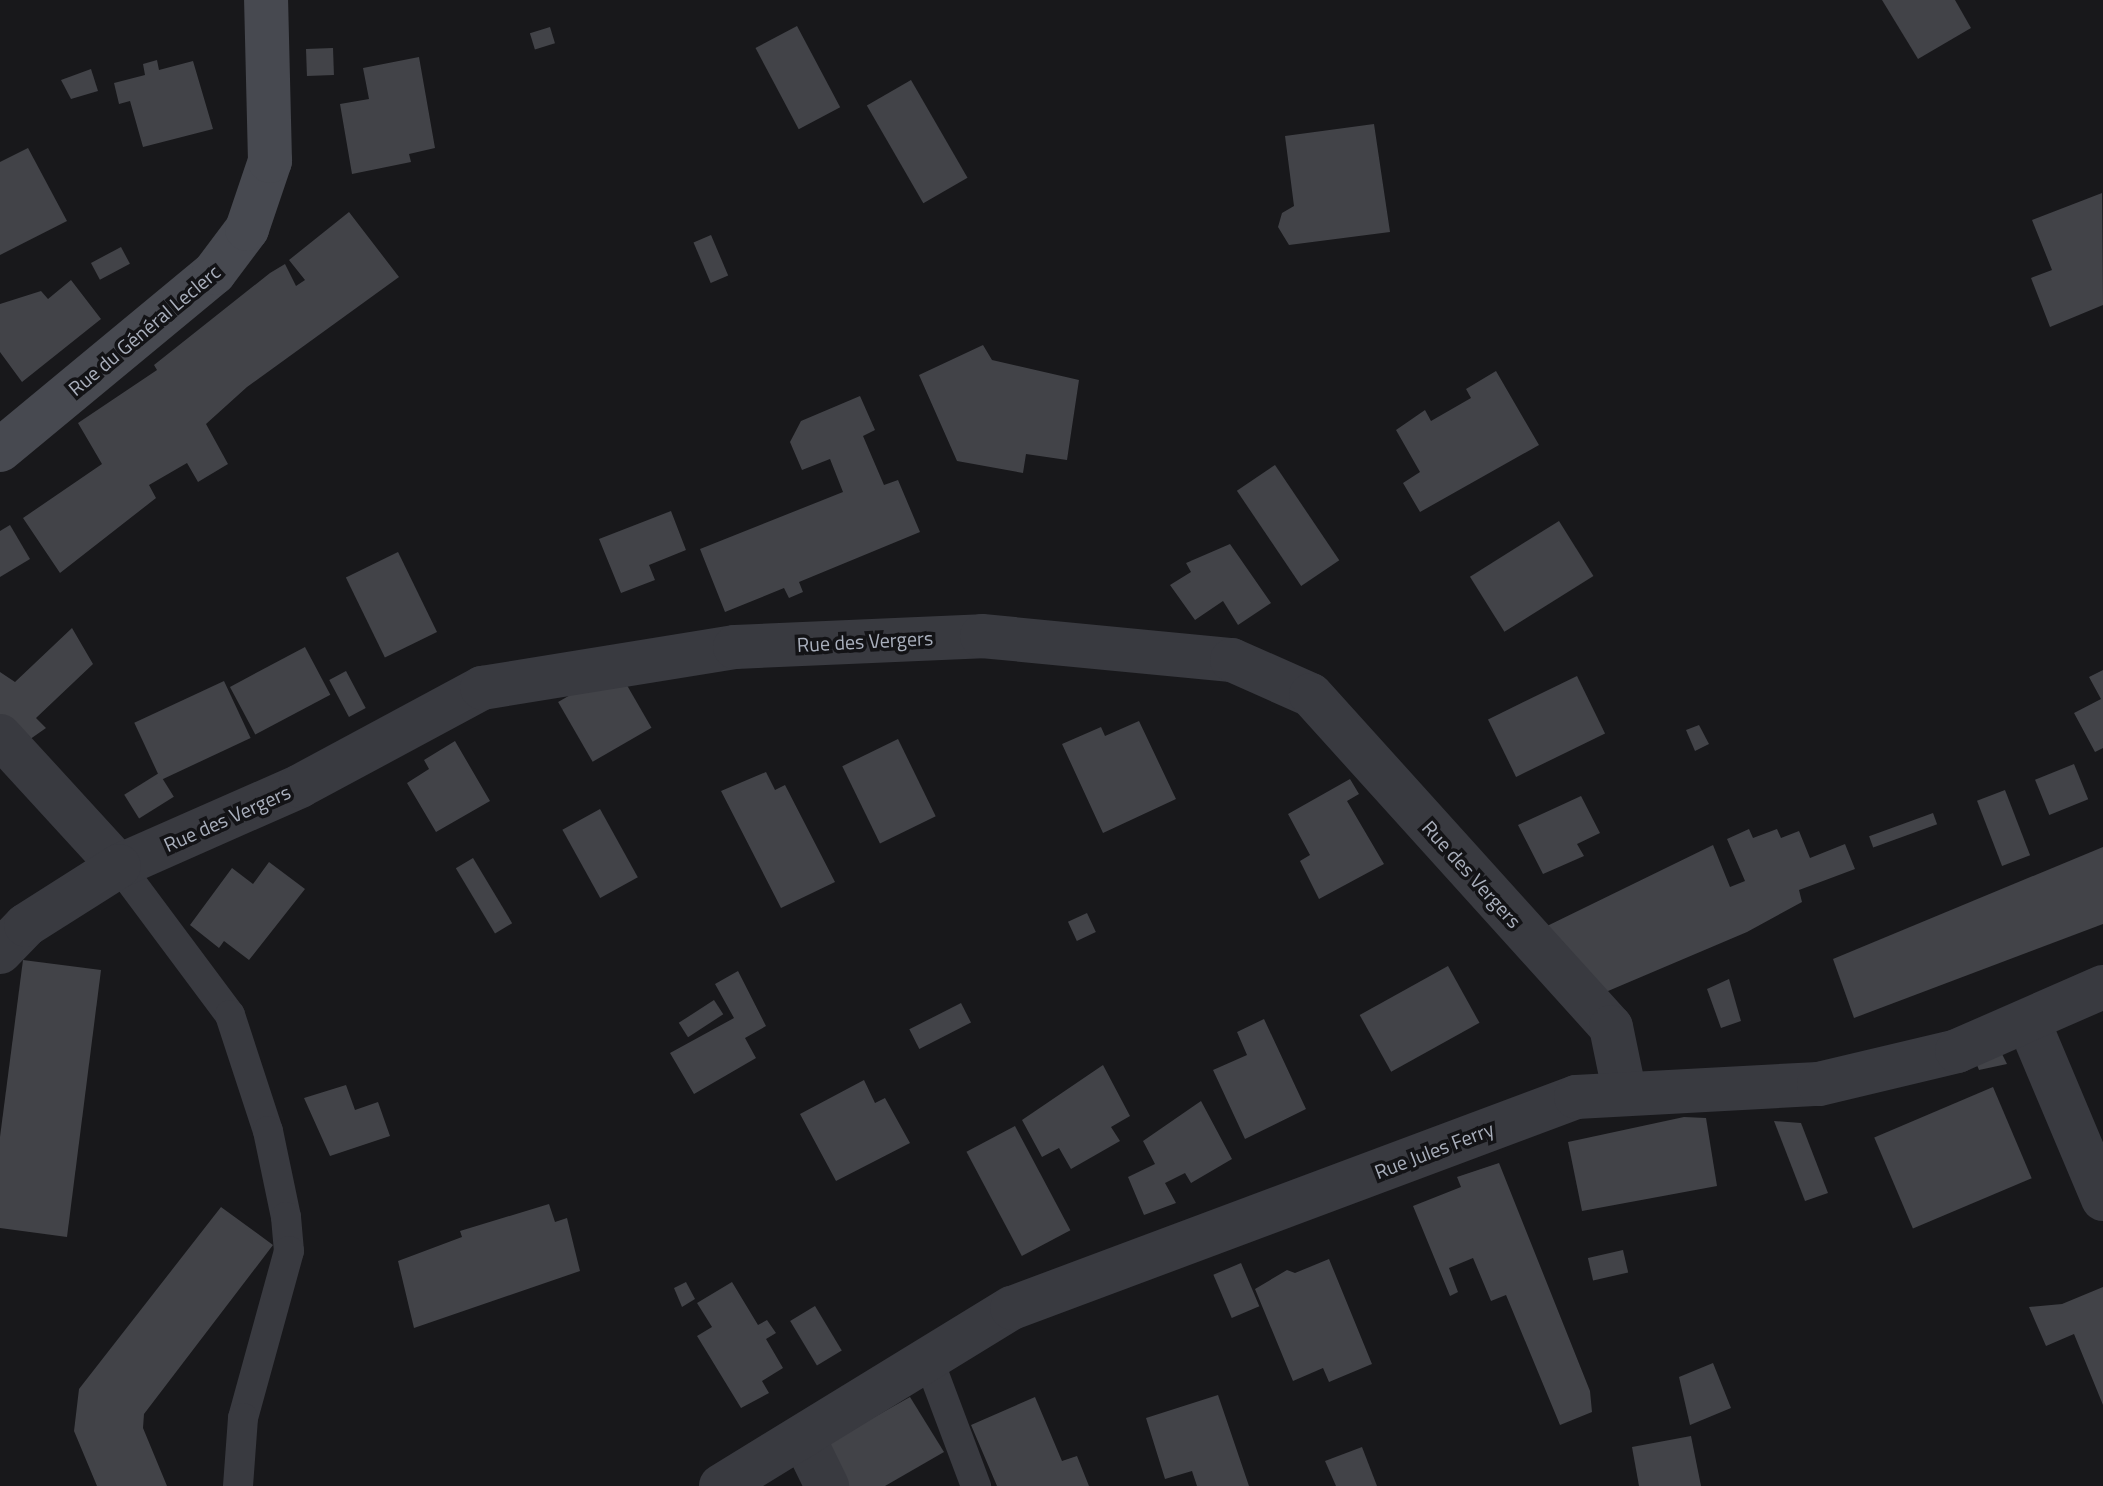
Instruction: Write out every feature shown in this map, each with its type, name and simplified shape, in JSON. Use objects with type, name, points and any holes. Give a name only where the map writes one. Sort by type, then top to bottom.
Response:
[{"type":"main road","name":"Rue du Général Leclerc","points":[[0,450],[214,273],[247,229],[270,161],[266,0]]},
{"type":"street","name":"Rue des Vergers","points":[[0,952],[26,925],[119,866],[300,786],[482,688],[735,647],[982,636],[1163,649],[1232,660],[1311,695],[1611,1027],[1624,1090]]},
{"type":"street","points":[[0,736],[119,866]]},
{"type":"street","name":"Rue Jules Ferry","points":[[721,1486],[1012,1308],[1576,1097],[1624,1090],[1819,1084],[1957,1051],[2029,1023],[2103,987]]},
{"type":"street","points":[[2029,1023],[2103,1199]]},
{"type":"street","points":[[803,1437],[827,1486]]},
{"type":"lane","points":[[119,866],[230,1015],[268,1131],[286,1217],[289,1251],[243,1418],[238,1486]]},
{"type":"lane","points":[[929,1361],[976,1486]]},
{"type":"building","points":[[1882,0],[1955,0],[1971,28],[1918,59]]},
{"type":"building","points":[[797,26],[840,107],[799,129],[756,48]]},
{"type":"building","points":[[550,27],[555,43],[535,49],[530,33]]},
{"type":"building","points":[[333,48],[334,75],[307,76],[306,49]]},
{"type":"building","points":[[419,57],[435,148],[409,154],[411,162],[352,174],[340,104],[369,99],[363,68]]},
{"type":"building","points":[[157,60],[159,70],[193,61],[213,129],[143,147],[130,101],[119,104],[114,83],[145,75],[143,64]]},
{"type":"building","points":[[91,69],[98,91],[71,99],[61,80]]},
{"type":"building","points":[[911,80],[968,178],[923,203],[867,106]]},
{"type":"building","points":[[1374,124],[1390,232],[1289,245],[1278,227],[1282,213],[1294,206],[1285,136]]},
{"type":"building","points":[[28,148],[67,221],[0,255],[0,162]]},
{"type":"building","points":[[2102,193],[2103,305],[2050,327],[2031,278],[2052,270],[2032,220]]},
{"type":"building","points":[[349,212],[399,277],[247,387],[206,424],[228,464],[198,482],[187,463],[149,485],[156,498],[60,573],[23,518],[102,464],[78,423],[157,370],[154,365],[270,273],[285,264],[296,286],[305,280],[289,260]]},
{"type":"building","points":[[711,235],[728,276],[711,283],[694,242]]},
{"type":"building","points":[[121,247],[130,264],[100,280],[91,263]]},
{"type":"building","points":[[71,280],[101,319],[22,382],[0,352],[0,304],[41,291],[48,299]]},
{"type":"building","points":[[983,345],[992,360],[1079,380],[1067,460],[1026,454],[1023,473],[957,461],[919,375]]},
{"type":"building","points":[[1496,371],[1539,445],[1420,512],[1403,483],[1420,472],[1396,430],[1425,410],[1431,421],[1471,398],[1466,389]]},
{"type":"building","points":[[860,396],[875,430],[863,436],[884,485],[898,480],[920,532],[799,582],[803,592],[789,598],[784,588],[725,612],[700,549],[843,492],[830,459],[802,470],[790,442],[801,421]]},
{"type":"building","points":[[1275,465],[1339,560],[1301,586],[1237,491]]},
{"type":"building","points":[[671,511],[686,550],[649,565],[655,580],[621,593],[599,539]]},
{"type":"building","points":[[1559,521],[1593,576],[1504,632],[1470,577]]},
{"type":"building","points":[[10,525],[30,559],[0,577],[0,531]]},
{"type":"building","points":[[1230,544],[1271,603],[1238,625],[1223,601],[1195,620],[1170,585],[1191,572],[1186,563]]},
{"type":"building","points":[[398,552],[437,632],[385,657],[346,577]]},
{"type":"building","points":[[72,628],[93,664],[36,718],[46,728],[26,742],[0,715],[0,672],[15,682]]},
{"type":"building","points":[[305,647],[330,695],[255,735],[230,687]]},
{"type":"building","points":[[617,668],[652,728],[593,762],[558,702]]},
{"type":"building","points":[[2103,670],[2103,748],[2095,752],[2074,713],[2101,699],[2089,677]]},
{"type":"building","points":[[346,671],[366,708],[349,717],[329,680]]},
{"type":"building","points":[[1577,676],[1605,734],[1516,777],[1488,719]]},
{"type":"building","points":[[224,681],[251,738],[161,780],[134,723]]},
{"type":"building","points":[[1139,721],[1176,799],[1103,833],[1062,744],[1101,727],[1105,736]]},
{"type":"building","points":[[1699,725],[1709,744],[1695,751],[1686,730]]},
{"type":"building","points":[[898,739],[936,816],[880,843],[842,766]]},
{"type":"building","points":[[455,741],[490,801],[436,832],[407,783],[429,769],[424,760]]},
{"type":"building","points":[[2074,764],[2088,799],[2049,815],[2035,780]]},
{"type":"building","points":[[766,772],[775,790],[785,785],[835,882],[781,908],[721,791]]},
{"type":"building","points":[[159,773],[174,797],[139,818],[124,795]]},
{"type":"building","points":[[1350,779],[1359,794],[1347,801],[1384,864],[1319,899],[1300,861],[1310,855],[1288,814]]},
{"type":"building","points":[[2005,790],[2030,855],[2002,866],[1977,801]]},
{"type":"building","points":[[1581,796],[1600,833],[1577,844],[1584,856],[1543,874],[1518,825]]},
{"type":"building","points":[[600,809],[638,877],[600,898],[562,830]]},
{"type":"building","points":[[1933,813],[1937,824],[1873,848],[1869,836]]},
{"type":"building","points":[[1749,829],[1753,838],[1777,829],[1781,838],[1799,831],[1810,858],[1845,844],[1855,869],[1799,890],[1802,902],[1747,932],[1601,994],[1545,927],[1713,845],[1730,887],[1745,881],[1727,839]]},
{"type":"building","points":[[2103,847],[2103,924],[1854,1018],[1833,959]]},
{"type":"building","points":[[473,858],[512,923],[495,933],[456,868]]},
{"type":"building","points":[[269,862],[305,889],[249,960],[224,941],[219,948],[190,925],[232,868],[253,884]]},
{"type":"building","points":[[1087,913],[1096,932],[1077,941],[1068,922]]},
{"type":"building","points":[[23,960],[101,970],[67,1237],[0,1228],[0,1137]]},
{"type":"building","points":[[1448,966],[1480,1023],[1391,1072],[1360,1015]]},
{"type":"building","points":[[738,971],[766,1026],[745,1038],[756,1058],[694,1094],[670,1053],[734,1018],[715,984]]},
{"type":"building","points":[[1729,979],[1741,1021],[1721,1028],[1707,989]]},
{"type":"building","points":[[714,1000],[723,1014],[688,1037],[679,1023]]},
{"type":"building","points":[[961,1003],[971,1023],[919,1049],[909,1029]]},
{"type":"building","points":[[1264,1019],[1306,1109],[1245,1139],[1213,1070],[1247,1055],[1237,1032]]},
{"type":"building","points":[[2000,1050],[2007,1064],[1979,1070],[1975,1060]]},
{"type":"building","points":[[1103,1065],[1130,1116],[1111,1127],[1120,1141],[1071,1169],[1059,1148],[1042,1157],[1022,1120]]},
{"type":"building","points":[[864,1080],[875,1103],[885,1098],[910,1143],[836,1181],[800,1114]]},
{"type":"building","points":[[346,1085],[355,1110],[378,1102],[390,1136],[330,1156],[304,1098]]},
{"type":"building","points":[[1993,1087],[2032,1178],[1913,1229],[1874,1137]]},
{"type":"building","points":[[1201,1101],[1232,1159],[1191,1183],[1185,1173],[1165,1183],[1176,1203],[1144,1215],[1128,1177],[1155,1164],[1143,1141]]},
{"type":"building","points":[[1684,1117],[1706,1118],[1717,1186],[1582,1211],[1568,1142]]},
{"type":"building","points":[[1774,1121],[1801,1123],[1828,1193],[1805,1201]]},
{"type":"building","points":[[1015,1126],[1070,1230],[1022,1256],[966,1152]]},
{"type":"building","points":[[1499,1163],[1590,1391],[1592,1412],[1560,1425],[1506,1295],[1491,1301],[1473,1258],[1449,1268],[1458,1292],[1450,1296],[1413,1206],[1461,1187],[1457,1177]]},
{"type":"building","points":[[549,1204],[555,1222],[567,1218],[580,1271],[414,1328],[398,1261],[462,1237],[460,1231]]},
{"type":"building","points":[[221,1207],[273,1245],[144,1414],[143,1428],[167,1486],[97,1486],[74,1431],[79,1389]]},
{"type":"building","points":[[1623,1250],[1628,1272],[1593,1281],[1588,1258]]},
{"type":"building","points":[[1329,1259],[1372,1364],[1329,1382],[1323,1368],[1293,1381],[1255,1289],[1287,1270],[1295,1273]]},
{"type":"building","points":[[1241,1263],[1259,1306],[1232,1318],[1213,1275]]},
{"type":"building","points":[[686,1282],[695,1299],[682,1307],[674,1288]]},
{"type":"building","points":[[732,1282],[758,1325],[767,1320],[776,1333],[766,1339],[783,1368],[762,1381],[769,1393],[741,1408],[697,1336],[712,1327],[697,1303]]},
{"type":"building","points":[[2103,1287],[2103,1405],[2074,1334],[2046,1346],[2029,1307],[2062,1304]]},
{"type":"building","points":[[815,1306],[842,1351],[817,1366],[790,1321]]},
{"type":"building","points":[[1713,1363],[1731,1408],[1690,1425],[1679,1377]]},
{"type":"building","points":[[1218,1395],[1249,1486],[1197,1486],[1192,1471],[1165,1479],[1146,1418]]},
{"type":"building","points":[[910,1397],[944,1452],[885,1486],[837,1486],[821,1447]]},
{"type":"building","points":[[1035,1397],[1062,1461],[1077,1456],[1089,1486],[997,1486],[971,1425]]},
{"type":"building","points":[[1691,1436],[1701,1486],[1639,1486],[1632,1447]]},
{"type":"building","points":[[1362,1447],[1377,1486],[1336,1486],[1325,1461]]}]
